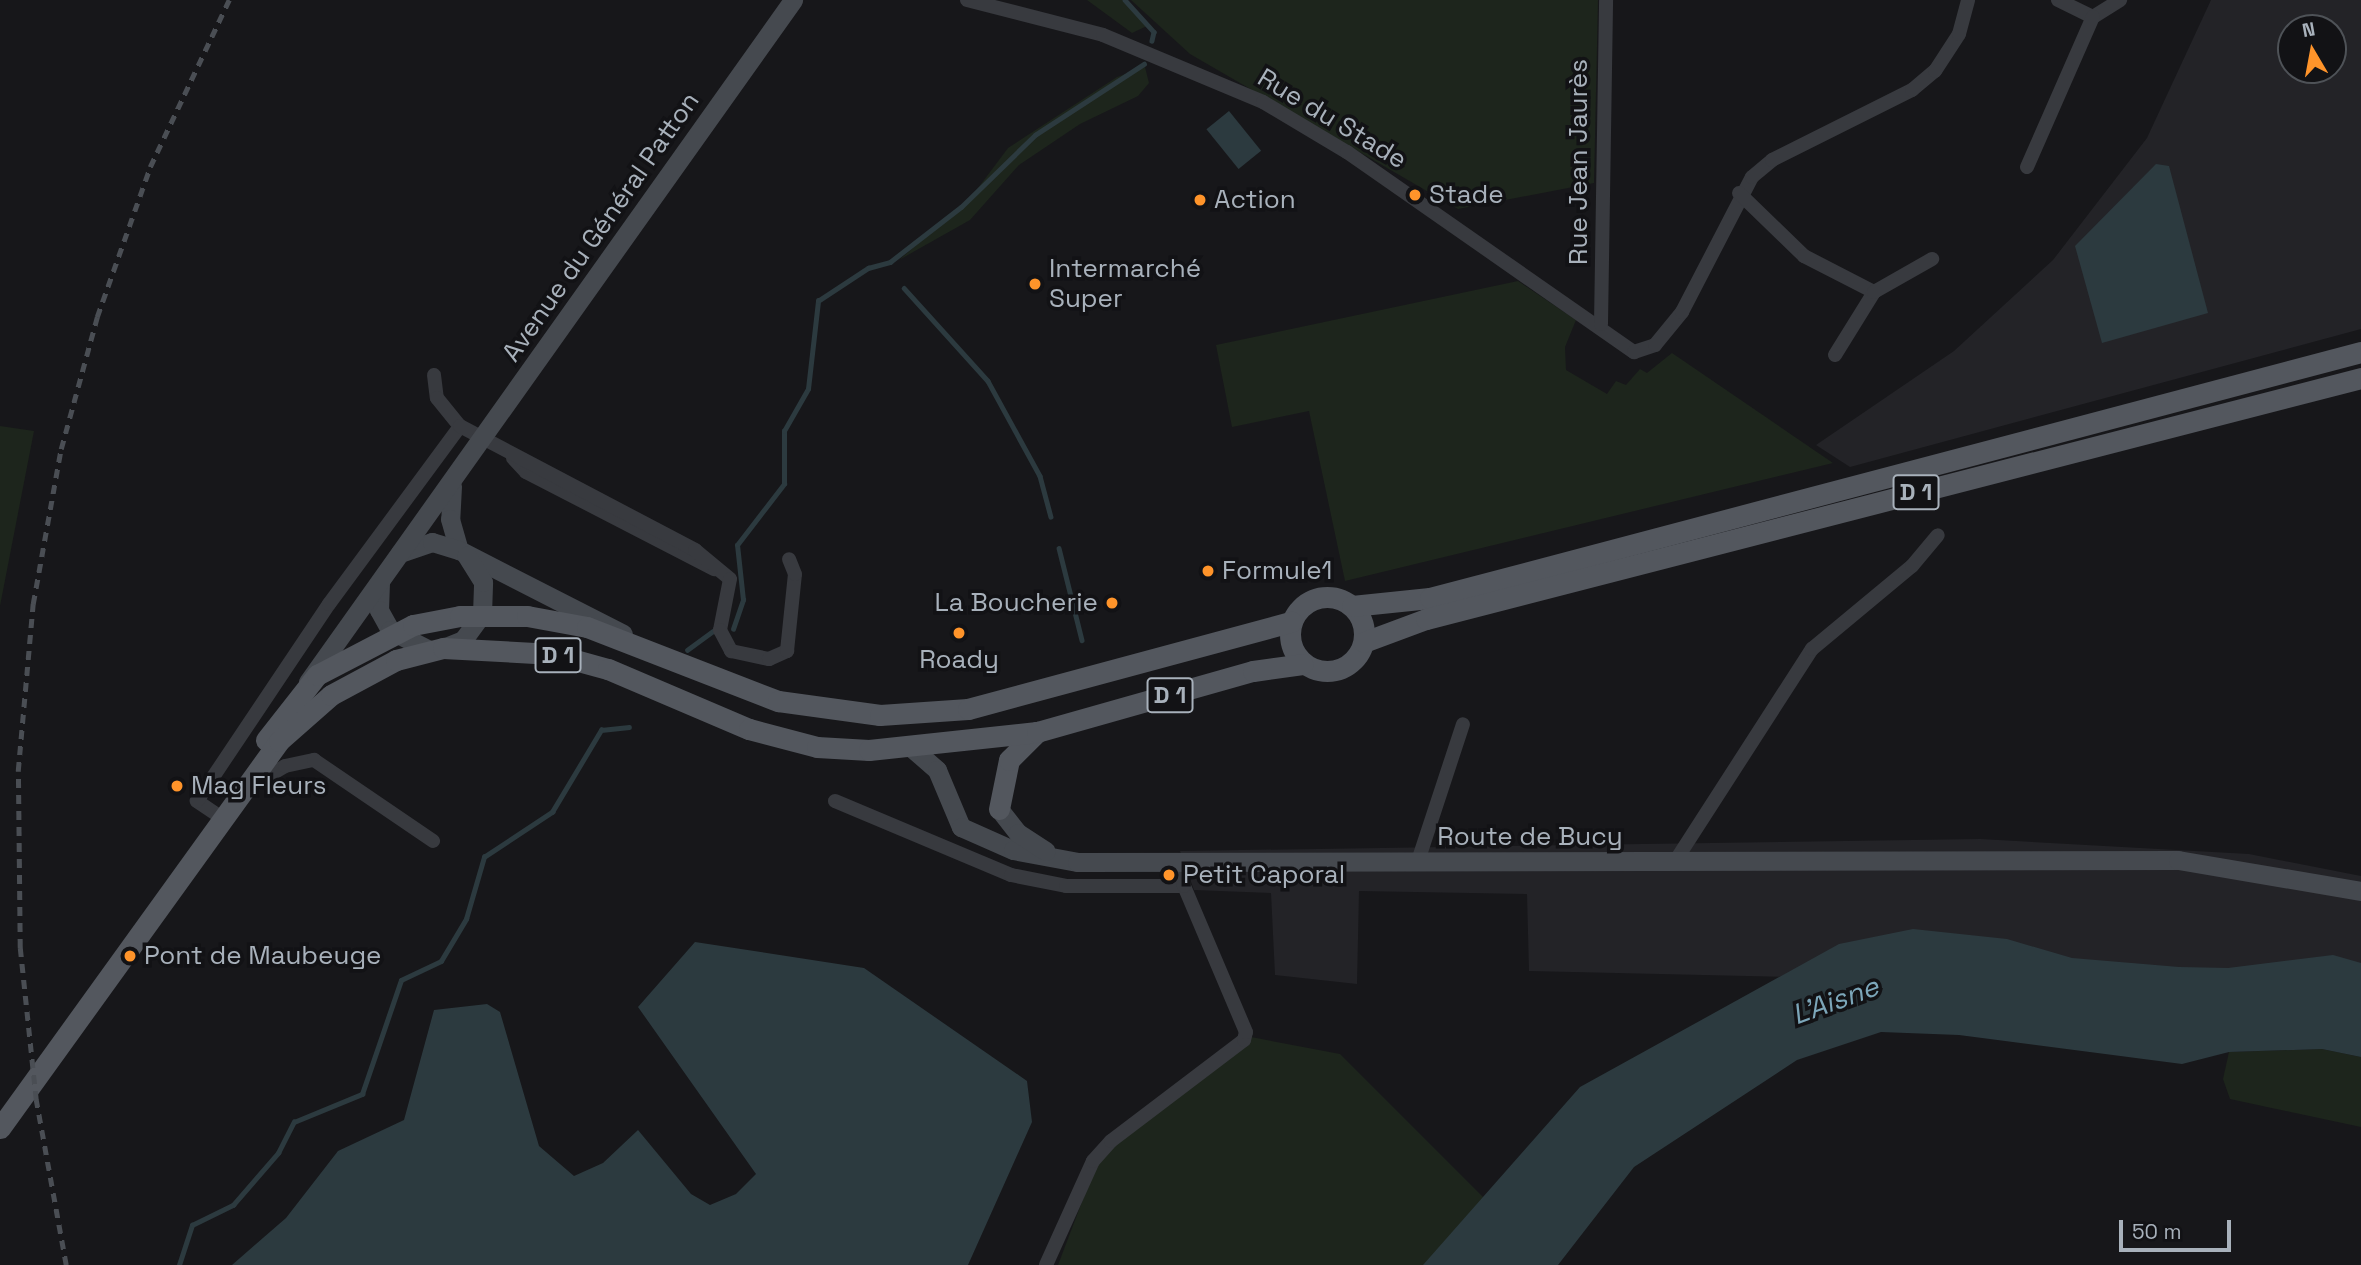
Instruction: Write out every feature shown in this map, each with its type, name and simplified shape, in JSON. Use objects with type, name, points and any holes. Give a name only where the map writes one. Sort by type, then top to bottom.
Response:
[{"type":"main road","name":"Avenue du Général Patton","points":[[397,555],[452,485],[793,0]]},
{"type":"main road","name":"D 1","points":[[1352,606],[1430,598],[2361,352]]},
{"type":"main road","name":"D 1","points":[[1364,642],[1426,619],[2361,377]]},
{"type":"main road","points":[[380,580],[379,610],[392,634],[436,649],[463,640],[482,614],[484,582],[463,553],[450,519],[452,485]]},
{"type":"main road","points":[[307,682],[397,555],[432,542],[463,553],[649,648]]},
{"type":"main road","points":[[1315,598],[1352,606],[1364,642],[1340,670],[1303,664],[1290,645],[1291,622],[1315,598]]},
{"type":"main road","name":"D 1","points":[[238,791],[307,682],[392,634],[482,614],[587,626],[649,648],[747,691],[812,710],[925,713],[1150,664],[1291,622]]},
{"type":"main road","name":"D 1","points":[[0,1128],[238,791],[309,710],[381,667],[436,649],[525,650],[577,660],[749,729],[817,747],[913,749],[1037,732],[1254,671],[1303,664]]},
{"type":"main road","points":[[999,809],[1009,760],[1037,732]]},
{"type":"main road","name":"Route de Bucy","points":[[913,749],[937,770],[961,827],[1013,850],[1077,862],[1182,866],[2207,862],[2361,891]]},
{"type":"main road","name":"Route de Bucy","points":[[999,809],[1031,844],[1077,862]]},
{"type":"street","name":"Rue du Stade","points":[[967,0],[1103,35],[1253,97],[1347,152],[1601,324],[1634,352],[1655,345],[1682,312],[1739,193]]},
{"type":"street","name":"Rue Jean Jaurès","points":[[1601,324],[1606,0]]},
{"type":"street","points":[[1874,292],[1804,256],[1739,193],[1772,160],[1912,90],[1935,71],[1959,33],[1968,0]]},
{"type":"street","points":[[2058,0],[2093,17]]},
{"type":"street","points":[[2027,167],[2093,17],[2120,0]]},
{"type":"street","points":[[1835,355],[1874,292],[1932,259]]},
{"type":"street","points":[[434,375],[437,398],[460,426],[512,457],[526,472],[715,569],[731,586],[723,643],[731,651],[769,659],[787,651],[795,573],[789,559]]},
{"type":"street","points":[[219,816],[197,802],[329,604],[460,426]]},
{"type":"street","points":[[1674,863],[1812,649],[1912,566],[1938,535]]},
{"type":"street","points":[[1417,864],[1463,724]]},
{"type":"street","points":[[238,791],[285,766],[314,760],[433,841]]},
{"type":"street","points":[[835,801],[1011,875],[1066,886],[1184,886]]},
{"type":"street","points":[[1045,1265],[1093,1161],[1111,1141],[1244,1040],[1247,1032],[1184,886],[1182,866]]},
{"type":"shaded area","points":[[1087,0],[1123,0],[1147,26],[1132,33]]},
{"type":"shaded area","points":[[1131,0],[1598,0],[1594,183],[1458,209],[1190,54]]},
{"type":"shaded area","points":[[2211,0],[2361,0],[2361,329],[1850,467],[1816,445],[1954,351],[2053,260],[2147,138]]},
{"type":"shaded area","points":[[1145,67],[1149,83],[1138,96],[1080,124],[1019,165],[970,220],[899,260],[969,200],[1008,148],[1117,77]]},
{"type":"shaded area","points":[[1518,281],[1576,320],[1565,347],[1566,370],[1607,394],[1616,381],[1626,385],[1640,369],[1647,373],[1672,353],[1833,463],[1345,581],[1309,411],[1232,427],[1216,345]]},
{"type":"shaded area","points":[[0,426],[34,431],[0,606]]},
{"type":"shaded area","points":[[1980,839],[2249,854],[2361,876],[2361,990],[1529,971],[1527,894],[1359,891],[1357,984],[1275,975],[1271,893],[1194,890],[1180,851]]},
{"type":"shaded area","points":[[1251,1037],[1340,1054],[1497,1211],[1466,1265],[1058,1265],[1099,1157]]},
{"type":"shaded area","points":[[2322,1049],[2361,1057],[2361,1127],[2230,1099],[2223,1079],[2229,1052]]},
{"type":"water","points":[[1229,111],[1261,151],[1239,169],[1206,129]]},
{"type":"water","points":[[2156,164],[2169,166],[2208,313],[2102,343],[2075,246]]},
{"type":"water","name":"L'Aisne","points":[[1913,929],[2007,939],[2072,958],[2179,967],[2228,968],[2333,955],[2361,963],[2361,1057],[2322,1049],[2229,1052],[2182,1064],[1959,1035],[1881,1032],[1797,1060],[1634,1167],[1558,1265],[1423,1265],[1580,1087],[1839,944]]},
{"type":"water","points":[[695,942],[864,968],[1027,1081],[1032,1122],[968,1265],[232,1265],[286,1218],[338,1151],[404,1120],[434,1010],[487,1004],[500,1012],[539,1146],[574,1176],[603,1163],[638,1130],[691,1194],[710,1205],[736,1194],[756,1174],[638,1007]]},
{"type":"waterway","points":[[1125,0],[1154,32],[1152,41]]},
{"type":"waterway","points":[[733,629],[743,600],[737,545],[784,484],[784,431],[808,389],[818,301],[868,268],[890,262],[961,207],[1035,135],[1144,64]]},
{"type":"waterway","points":[[904,288],[988,381],[1040,476],[1051,517]]},
{"type":"waterway","points":[[1059,548],[1082,640]]},
{"type":"waterway","points":[[687,650],[713,631]]},
{"type":"waterway","points":[[179,1265],[192,1225],[233,1205],[278,1153],[294,1122],[362,1094],[401,980],[441,961],[466,919],[484,857],[552,812],[601,730],[629,727]]},
{"type":"railway","points":[[66,1265],[36,1100],[20,948],[18,771],[33,604],[61,449],[97,317],[150,167],[229,0]]},
{"type":"place","name":"Stade","points":[[1415,195]]},
{"type":"place","name":"Action","points":[[1200,200]]},
{"type":"place","name":"Intermarché Super","points":[[1035,284]]},
{"type":"place","name":"Formule1","points":[[1208,571]]},
{"type":"place","name":"La Boucherie","points":[[1112,603]]},
{"type":"place","name":"Roady","points":[[959,633]]},
{"type":"place","name":"Mag Fleurs","points":[[177,786]]},
{"type":"place","name":"Petit Caporal","points":[[1169,875]]},
{"type":"place","name":"Pont de Maubeuge","points":[[130,956]]}]
